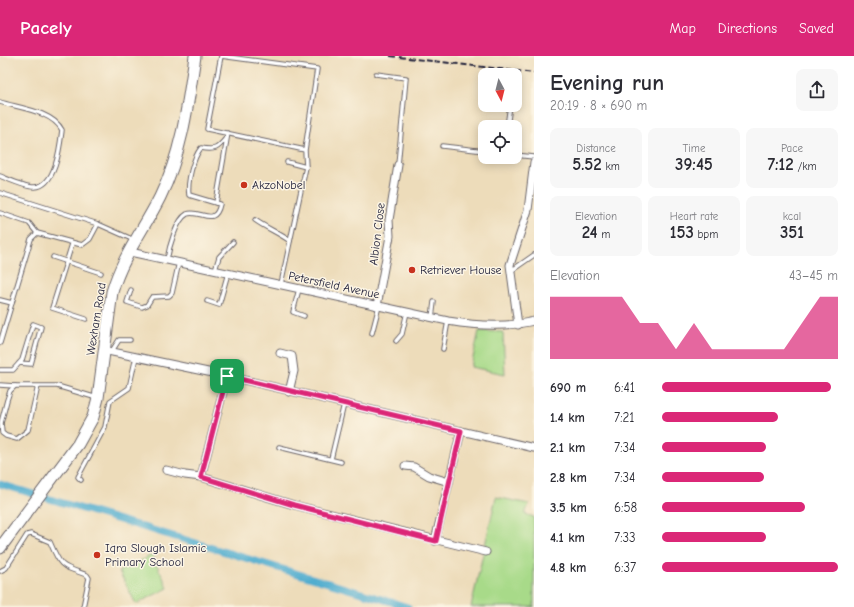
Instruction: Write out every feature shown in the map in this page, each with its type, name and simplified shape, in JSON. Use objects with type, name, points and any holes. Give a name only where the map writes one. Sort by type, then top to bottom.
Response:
[{"type":"street","name":"Wexham Road","points":[[0,548],[86,431],[93,417],[108,351],[112,292],[116,276],[160,197],[174,162],[187,115],[195,56]]},
{"type":"street","points":[[518,325],[510,265],[528,210],[534,162]]},
{"type":"street","name":"Albion Close","points":[[378,306],[390,236],[389,220],[398,165]]},
{"type":"street","name":"Petersfield Avenue","points":[[130,252],[448,321],[494,326],[518,325],[534,321]]},
{"type":"street","points":[[108,351],[227,376],[289,392],[534,448]]},
{"type":"street","points":[[280,353],[292,356],[294,371],[289,392]]},
{"type":"street","points":[[201,477],[227,376]]},
{"type":"street","points":[[436,541],[461,431]]},
{"type":"street","points":[[405,466],[415,464],[429,476],[449,482]]},
{"type":"street","points":[[166,470],[201,477],[294,505],[436,541],[486,552]]},
{"type":"lane","points":[[281,284],[306,167],[305,150],[317,69],[221,56],[207,129],[228,135],[305,150]]},
{"type":"lane","points":[[376,74],[406,78],[398,165]]},
{"type":"lane","points":[[0,102],[46,116],[58,123],[62,130],[53,174],[45,184],[35,188],[0,176]]},
{"type":"lane","points":[[216,202],[228,135]]},
{"type":"lane","points":[[167,260],[170,244],[182,219],[188,214],[198,214],[206,217],[214,215],[219,210],[220,204],[216,202],[189,196],[188,188],[197,152],[201,148],[211,150],[219,146],[228,135]]},
{"type":"lane","points":[[442,146],[478,150]]},
{"type":"lane","points":[[522,155],[534,157]]},
{"type":"lane","points":[[287,162],[306,167]]},
{"type":"lane","points":[[0,193],[98,224],[135,240]]},
{"type":"lane","points":[[0,213],[29,223],[37,233],[72,244],[82,245],[90,239],[98,224]]},
{"type":"lane","points":[[255,220],[266,228],[279,233],[290,241]]},
{"type":"lane","points":[[0,343],[31,239],[37,233]]},
{"type":"lane","points":[[215,270],[219,256],[233,242]]},
{"type":"lane","points":[[72,244],[52,308],[86,319]]},
{"type":"lane","points":[[511,272],[534,255]]},
{"type":"lane","points":[[53,257],[101,273]]},
{"type":"lane","points":[[131,290],[127,302],[139,306],[147,305],[152,296],[169,296],[172,293],[178,262]]},
{"type":"lane","points":[[207,301],[219,305],[228,273]]},
{"type":"lane","points":[[299,289],[293,312],[304,316]]},
{"type":"lane","points":[[0,300],[12,303]]},
{"type":"lane","points":[[432,318],[434,302]]},
{"type":"lane","points":[[372,333],[378,306]]},
{"type":"lane","points":[[396,341],[402,334],[407,312]]},
{"type":"lane","points":[[443,349],[448,321]]},
{"type":"lane","points":[[0,370],[13,370],[19,363],[22,360],[33,324],[41,327],[30,364],[19,363]]},
{"type":"lane","points":[[108,351],[119,340],[130,340]]},
{"type":"lane","points":[[81,480],[78,477],[105,427],[110,401],[129,388],[136,356]]},
{"type":"lane","points":[[0,385],[57,386],[98,398]]},
{"type":"lane","points":[[15,386],[10,391],[1,428],[2,433],[6,436],[18,439],[28,430],[38,386]]},
{"type":"lane","points":[[331,460],[344,404]]},
{"type":"lane","points":[[279,447],[341,462]]},
{"type":"lane","points":[[0,570],[6,568],[27,536],[32,534],[50,542],[58,562],[63,566],[87,575],[89,578],[83,607]]},
{"type":"green space","points":[[479,331],[503,332],[505,374],[471,367]]},
{"type":"green space","points":[[496,497],[529,504],[525,514],[534,517],[534,607],[471,607]]},
{"type":"green space","points":[[152,555],[168,588],[136,604],[119,571]]},
{"type":"waterway","points":[[0,484],[408,607]]},
{"type":"railway","points":[[390,56],[534,73]]},
{"type":"place","name":"AkzoNobel","points":[[244,185]]},
{"type":"place","name":"Retriever House","points":[[412,270]]},
{"type":"place","name":"Iqra Slough Islamic Primary School","points":[[97,555]]},
{"type":"route","points":[[227,376],[289,392],[461,431],[436,541],[294,505],[201,477],[227,376]]}]
